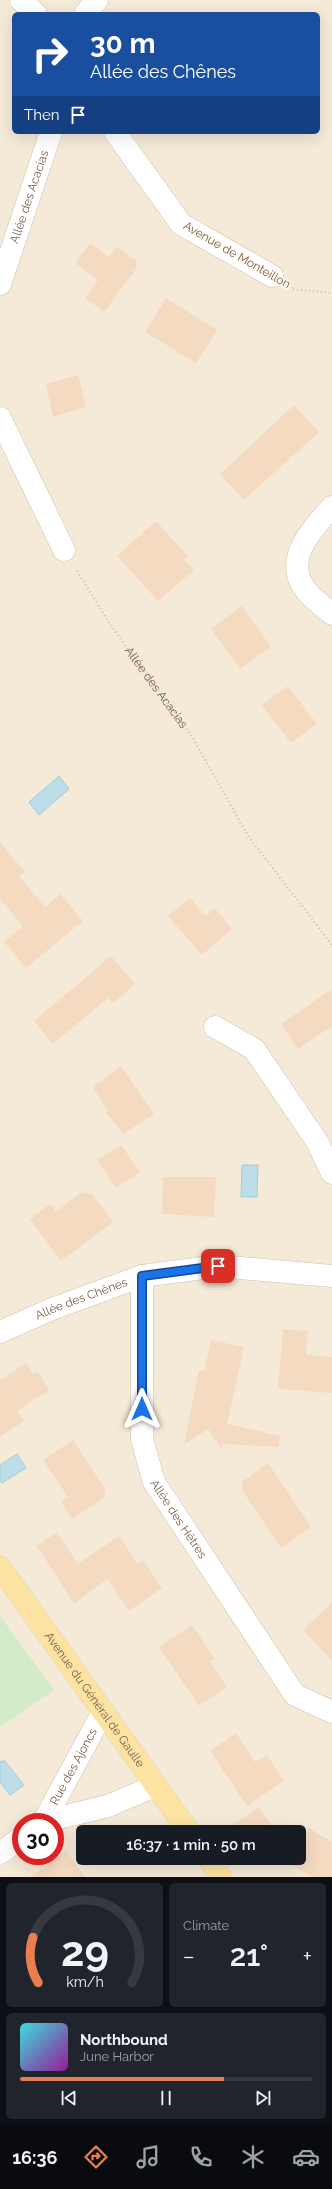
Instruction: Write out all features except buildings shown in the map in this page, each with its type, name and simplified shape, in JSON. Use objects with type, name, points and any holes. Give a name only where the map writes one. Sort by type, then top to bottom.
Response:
[{"type":"main road","name":"Avenue du Général de Gaulle","points":[[0,1567],[184,1825]]},
{"type":"street","points":[[21,0],[34,12]]},
{"type":"street","points":[[87,12],[97,0]]},
{"type":"street","name":"Allée des Acacias","points":[[0,284],[50,134]]},
{"type":"street","name":"Avenue de Monteillon","points":[[116,134],[181,224],[272,276]]},
{"type":"street","points":[[0,418],[64,550]]},
{"type":"street","points":[[332,507],[316,525],[299,552],[296,570],[305,589],[332,614]]},
{"type":"street","points":[[215,1027],[254,1049],[318,1143],[332,1173]]},
{"type":"street","name":"Allée des Chênes","points":[[0,1332],[52,1309],[142,1276],[218,1266],[332,1276]]},
{"type":"street","name":"Allée des Hêtres","points":[[142,1276],[142,1438],[154,1482],[295,1695],[332,1712]]},
{"type":"street","name":"Rue des Ajoncs","points":[[47,1813],[103,1712]]},
{"type":"street","name":"Rue des Ajoncs","points":[[64,1816],[108,1806],[155,1786]]},
{"type":"street","points":[[0,1853],[12,1844]]},
{"type":"path","name":"Avenue de Monteillon","points":[[272,276],[293,288],[332,293]]},
{"type":"path","name":"Allée des Acacias","points":[[64,550],[110,624],[193,738],[248,836],[332,945]]},
{"type":"shaded area","points":[[0,0],[332,0],[332,1877],[0,1877]]},
{"type":"green space","points":[[0,1616],[54,1690],[0,1727]]},
{"type":"water","points":[[59,776],[69,789],[39,815],[29,802]]},
{"type":"water","points":[[242,1165],[258,1165],[257,1197],[241,1197]]},
{"type":"water","points":[[17,1454],[26,1468],[2,1483],[0,1479],[0,1465]]},
{"type":"water","points":[[4,1760],[24,1785],[10,1795],[0,1782],[0,1761],[2,1762]]},
{"type":"route","points":[[142,1409],[142,1276],[218,1266]]}]
